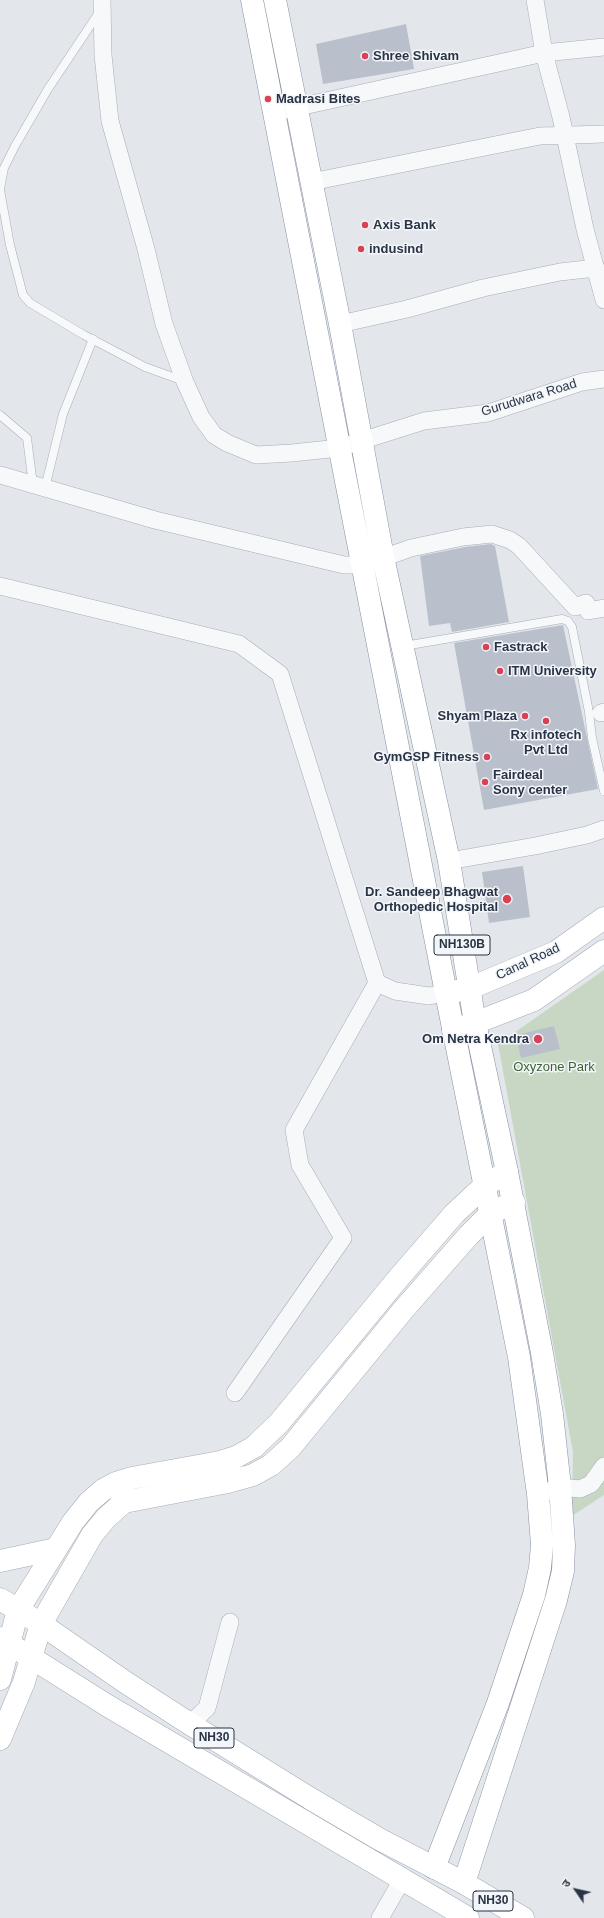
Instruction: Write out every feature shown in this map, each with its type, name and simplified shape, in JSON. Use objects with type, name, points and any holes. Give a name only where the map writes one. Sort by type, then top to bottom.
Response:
[{"type":"main road","name":"NH130B","points":[[252,0],[453,1030],[484,1186],[492,1213],[529,1417],[538,1494],[542,1545],[540,1568],[534,1594],[498,1703],[434,1868]]},
{"type":"main road","name":"NH130B","points":[[275,0],[340,324],[384,558],[449,861],[474,1023],[514,1202],[542,1353],[552,1414],[560,1487],[564,1545],[563,1571],[556,1600],[464,1883]]},
{"type":"main road","name":"Canal Road","points":[[446,993],[468,989],[556,952],[604,918]]},
{"type":"main road","points":[[453,1030],[534,1000],[602,957]]},
{"type":"main road","points":[[0,1679],[9,1604],[56,1549],[89,1502],[103,1490],[116,1483],[132,1478],[220,1462],[236,1457],[254,1447],[279,1423],[454,1214],[484,1186],[507,1172]]},
{"type":"main road","points":[[0,1738],[24,1682],[41,1624],[92,1535],[106,1518],[124,1502],[209,1486],[254,1475],[271,1465],[290,1448],[439,1268],[469,1235],[492,1213],[514,1202]]},
{"type":"main road","points":[[0,1561],[56,1549]]},
{"type":"main road","name":"NH30","points":[[9,1604],[190,1724],[372,1835],[464,1883],[523,1918]]},
{"type":"main road","name":"NH30","points":[[4,1640],[30,1658],[114,1710],[468,1918]]},
{"type":"street","points":[[535,0],[544,54],[566,134],[585,229],[600,273],[604,300]]},
{"type":"street","name":"Gurudwara Road","points":[[102,4],[104,55],[110,121],[146,249],[164,324],[185,382],[201,417],[214,435],[256,455],[339,448],[424,421],[488,413],[582,382],[604,379]]},
{"type":"street","points":[[275,113],[296,107],[544,54],[604,47]]},
{"type":"street","points":[[311,182],[540,136],[604,134]]},
{"type":"street","points":[[340,324],[407,309],[483,288],[560,272],[600,273]]},
{"type":"street","points":[[0,475],[155,520],[344,565],[363,565],[411,548],[463,537],[492,534],[510,540],[518,546],[575,606],[586,603],[588,611],[604,608]]},
{"type":"street","points":[[0,586],[239,644],[280,674],[376,983],[294,1130],[300,1164],[343,1238],[235,1393]]},
{"type":"street","points":[[449,861],[543,845],[587,835],[604,829]]},
{"type":"street","points":[[376,983],[395,991],[429,996],[446,993]]},
{"type":"street","points":[[538,1494],[560,1487],[580,1489],[591,1484],[604,1466]]},
{"type":"street","points":[[190,1724],[207,1708],[230,1622]]},
{"type":"street","points":[[380,1918],[402,1880]]},
{"type":"lane","points":[[102,4],[48,89],[4,168],[0,189],[10,245],[23,295],[37,308],[145,366],[185,382]]},
{"type":"lane","points":[[39,486],[62,414],[93,339]]},
{"type":"lane","points":[[0,415],[27,438],[39,486]]},
{"type":"lane","points":[[402,646],[562,620],[568,621],[572,627],[589,712],[592,738],[604,791]]},
{"type":"green space","name":"Oxyzone Park","points":[[604,970],[604,1495],[572,1516],[573,1452],[498,1044]]},
{"type":"building","name":"Shree Shivam","points":[[406,24],[414,69],[323,84],[316,44]]},
{"type":"building","points":[[491,544],[495,546],[509,622],[452,632],[450,623],[429,626],[420,556],[465,547]]},
{"type":"building","name":"Shyam Plaza","points":[[563,625],[598,789],[484,810],[454,643]]},
{"type":"building","points":[[523,866],[530,917],[489,923],[482,872]]},
{"type":"building","points":[[554,1026],[560,1049],[521,1058],[516,1035]]},
{"type":"place","name":"Shree Shivam","points":[[365,56]]},
{"type":"place","name":"Madrasi Bites","points":[[268,99]]},
{"type":"place","name":"Axis Bank","points":[[365,225]]},
{"type":"place","name":"indusind","points":[[361,249]]},
{"type":"place","name":"Fastrack","points":[[486,647]]},
{"type":"place","name":"ITM University","points":[[500,671]]},
{"type":"place","name":"Shyam Plaza","points":[[525,716]]},
{"type":"place","name":"Rx infotech Pvt Ltd","points":[[546,721]]},
{"type":"place","name":"GymGSP Fitness","points":[[487,757]]},
{"type":"place","name":"Fairdeal Sony center","points":[[485,782]]},
{"type":"place","name":"Dr. Sandeep Bhagwat Orthopedic Hospital","points":[[507,899]]},
{"type":"place","name":"Om Netra Kendra","points":[[538,1039]]}]
